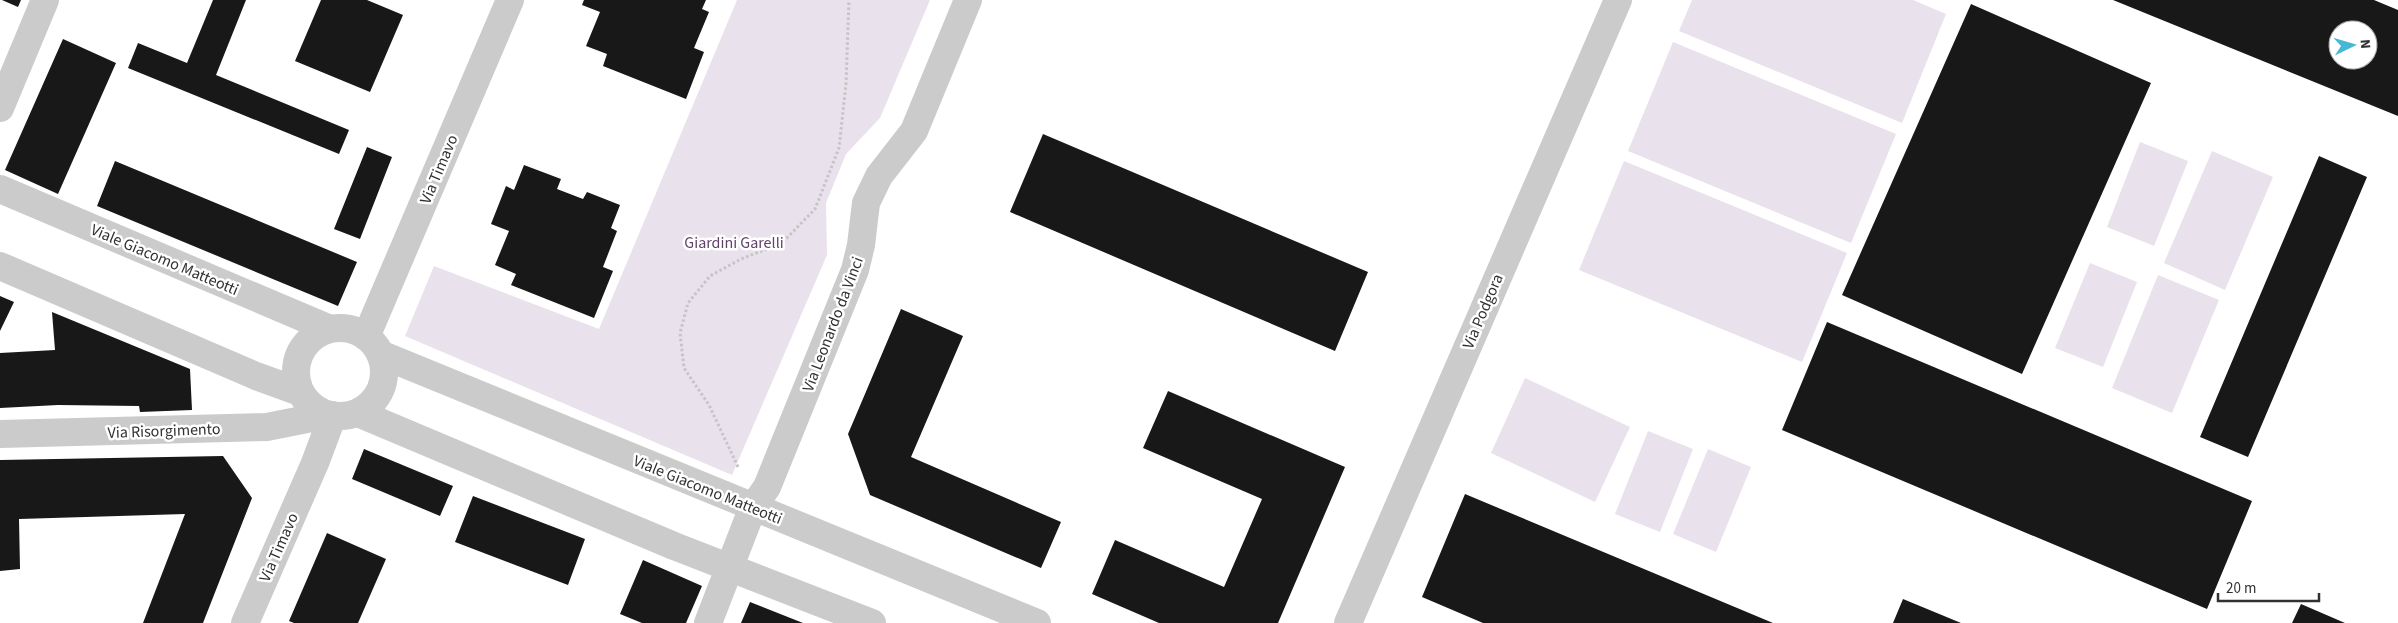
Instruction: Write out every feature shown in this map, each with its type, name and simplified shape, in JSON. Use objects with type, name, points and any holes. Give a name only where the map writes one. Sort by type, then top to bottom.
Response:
[{"type":"street","points":[[0,108],[45,0]]},
{"type":"street","name":"Via Timavo","points":[[373,346],[510,0]]},
{"type":"street","name":"Via Leonardo da Vinci","points":[[708,623],[753,506],[767,487],[849,286],[861,245],[866,203],[879,176],[914,131],[968,0]]},
{"type":"street","name":"Via Podgora","points":[[1348,623],[1618,0]]},
{"type":"street","name":"Viale Giacomo Matteotti","points":[[0,188],[330,329],[345,328],[373,346],[1037,623]]},
{"type":"street","points":[[0,266],[256,376],[300,392]]},
{"type":"street","points":[[330,329],[316,335],[303,348],[297,362],[296,377],[300,392],[309,404],[339,414],[872,623]]},
{"type":"street","points":[[339,414],[371,404],[382,385],[384,370],[373,346]]},
{"type":"street","name":"Via Timavo","points":[[245,623],[315,463],[339,414]]},
{"type":"street","name":"Via Risorgimento","points":[[0,434],[267,427],[339,414]]},
{"type":"path","points":[[740,470],[709,405],[684,368],[680,333],[688,302],[710,276],[741,259],[782,243],[815,208],[839,148],[846,84],[849,0]]},
{"type":"green space","name":"Giardini Garelli","points":[[737,0],[930,0],[880,118],[846,154],[826,203],[827,255],[732,475],[405,336],[434,266],[599,329]]},
{"type":"green space","points":[[1692,0],[1913,0],[1946,14],[1902,123],[1679,31]]},
{"type":"green space","points":[[1673,42],[1896,134],[1851,243],[1628,151]]},
{"type":"green space","points":[[2140,142],[2188,161],[2154,246],[2107,227]]},
{"type":"green space","points":[[2212,151],[2273,177],[2225,290],[2164,263]]},
{"type":"green space","points":[[1624,161],[1847,253],[1802,362],[1579,270]]},
{"type":"green space","points":[[2090,263],[2137,282],[2103,367],[2055,348]]},
{"type":"green space","points":[[2158,275],[2219,300],[2172,413],[2112,388]]},
{"type":"green space","points":[[1525,378],[1630,427],[1595,502],[1491,453]]},
{"type":"green space","points":[[1648,431],[1693,449],[1660,532],[1615,514]]},
{"type":"green space","points":[[1708,449],[1751,467],[1716,552],[1673,534]]},
{"type":"building","points":[[2,0],[21,0],[18,7]]},
{"type":"building","points":[[213,0],[246,0],[216,75],[349,130],[339,154],[128,68],[138,43],[187,63]]},
{"type":"building","points":[[321,0],[367,0],[403,15],[370,92],[295,61]]},
{"type":"building","points":[[584,0],[706,0],[702,9],[709,12],[694,48],[704,52],[686,99],[603,66],[607,54],[586,46],[600,12],[582,5]]},
{"type":"building","points":[[2113,0],[2374,0],[2398,10],[2398,116]]},
{"type":"building","points":[[1971,4],[2151,83],[2022,374],[1842,295]]},
{"type":"building","points":[[63,39],[116,63],[58,194],[5,170]]},
{"type":"building","points":[[1043,134],[1368,272],[1335,351],[1010,212]]},
{"type":"building","points":[[367,147],[392,157],[360,239],[334,229]]},
{"type":"building","points":[[2319,156],[2367,177],[2248,457],[2200,437]]},
{"type":"building","points":[[115,161],[357,262],[338,306],[97,206]]},
{"type":"building","points":[[524,165],[561,179],[557,189],[583,199],[587,192],[620,205],[611,228],[617,231],[603,267],[613,271],[594,318],[511,285],[516,274],[495,265],[509,231],[491,224],[506,186],[514,190]]},
{"type":"building","points":[[0,296],[14,302],[0,331]]},
{"type":"building","points":[[901,309],[963,336],[911,457],[1061,522],[1041,568],[870,495],[848,434]]},
{"type":"building","points":[[52,312],[190,369],[192,410],[140,412],[139,406],[58,405],[0,408],[0,353],[55,350]]},
{"type":"building","points":[[1827,322],[2252,501],[2207,609],[1782,430]]},
{"type":"building","points":[[1168,391],[1345,467],[1278,623],[1159,623],[1092,594],[1115,540],[1224,587],[1262,499],[1143,448]]},
{"type":"building","points":[[364,449],[453,486],[440,516],[352,479]]},
{"type":"building","points":[[223,456],[252,498],[203,623],[143,623],[185,514],[19,519],[20,569],[0,571],[0,460]]},
{"type":"building","points":[[1465,494],[1773,623],[1483,623],[1422,597]]},
{"type":"building","points":[[473,496],[585,539],[568,585],[455,542]]},
{"type":"building","points":[[327,533],[386,559],[358,623],[294,623],[289,621]]},
{"type":"building","points":[[643,560],[702,586],[686,623],[642,623],[620,614]]},
{"type":"building","points":[[1903,599],[1961,623],[1893,623]]},
{"type":"building","points":[[750,602],[803,623],[741,623]]},
{"type":"building","points":[[2301,604],[2345,623],[2292,623]]}]
